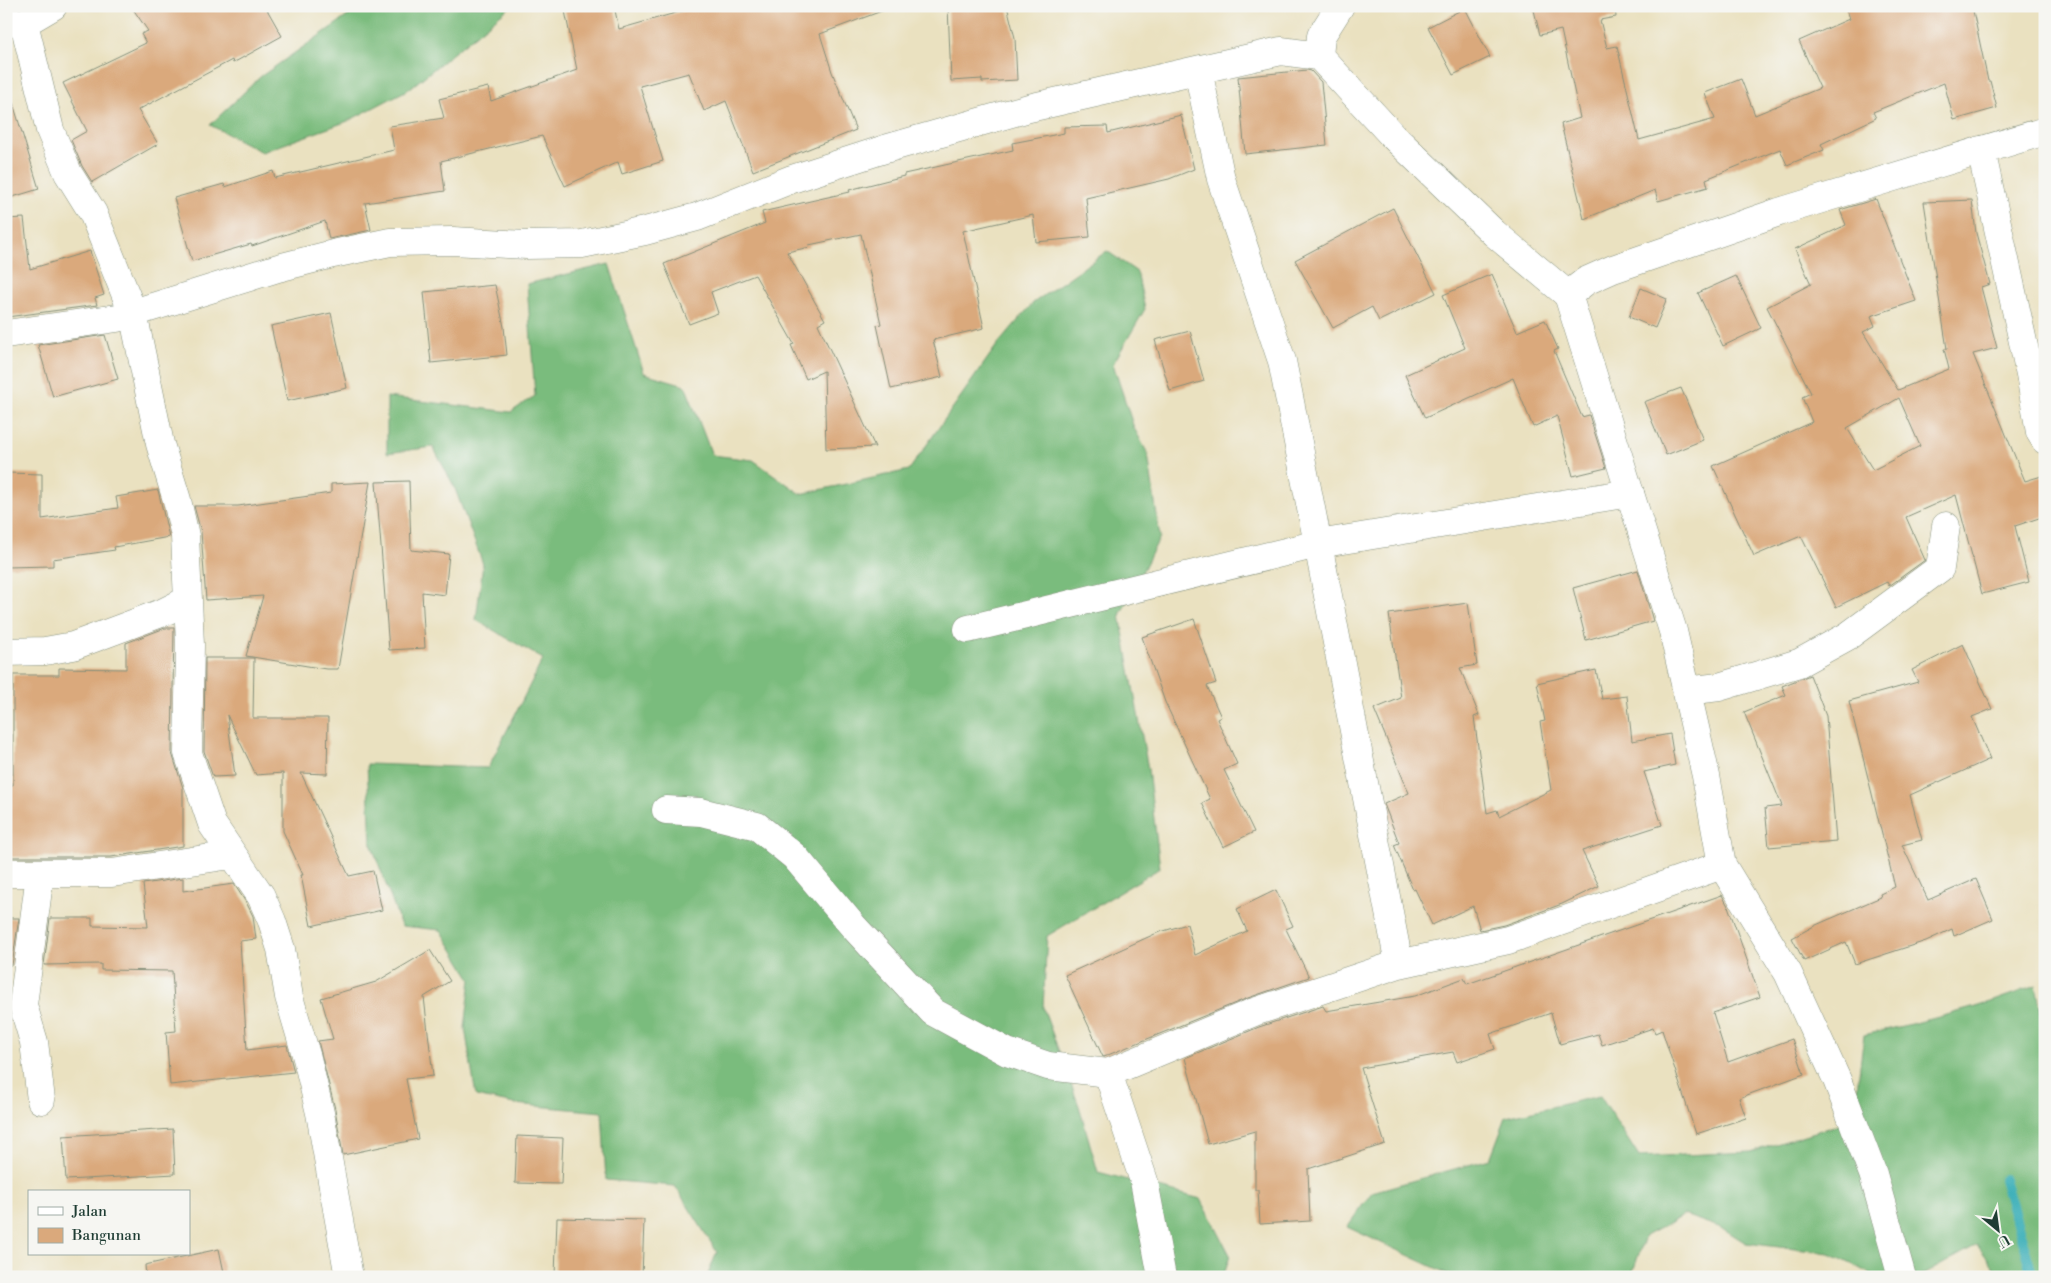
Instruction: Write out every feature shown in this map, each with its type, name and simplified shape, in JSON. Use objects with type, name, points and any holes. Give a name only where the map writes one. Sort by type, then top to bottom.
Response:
[{"type":"street","points":[[53,6],[15,22],[50,130],[68,173],[93,213],[134,313],[160,444],[177,500],[185,536],[190,645],[188,753],[212,824],[231,855],[261,896],[281,949],[289,997],[320,1112],[349,1277]]},
{"type":"street","points":[[1319,56],[1322,36],[1340,6]]},
{"type":"street","points":[[6,334],[117,318],[278,268],[390,242],[453,241],[527,245],[582,244],[645,231],[697,217],[792,179],[885,149],[1029,108],[1281,51],[1319,56],[1394,136],[1494,233],[1568,295],[1673,631],[1706,776],[1722,864],[1788,973],[1837,1080],[1873,1174],[1902,1277]]},
{"type":"street","points":[[1198,70],[1221,179],[1282,361],[1399,964]]},
{"type":"street","points":[[1568,295],[1586,281],[1612,269],[1779,212],[2045,131]]},
{"type":"street","points":[[1981,150],[2030,374],[2040,432],[2045,440]]},
{"type":"street","points":[[968,628],[1318,544],[1630,493]]},
{"type":"street","points":[[1687,691],[1719,687],[1799,663],[1848,636],[1940,568],[1946,526]]},
{"type":"street","points":[[6,652],[45,651],[73,646],[164,612],[188,600]]},
{"type":"street","points":[[666,810],[701,812],[757,826],[795,857],[853,926],[933,1012],[1008,1052],[1048,1066],[1108,1073],[1254,1012],[1399,964],[1508,940],[1722,864]]},
{"type":"street","points":[[6,873],[112,873],[231,855]]},
{"type":"street","points":[[40,874],[23,1005],[34,1042],[42,1100]]},
{"type":"street","points":[[1108,1073],[1144,1181],[1162,1277]]},
{"type":"green space","points":[[362,6],[511,6],[409,89],[348,121],[262,152],[210,125],[260,77]]},
{"type":"green space","points":[[1107,251],[1137,272],[1145,309],[1113,364],[1134,428],[1148,454],[1160,537],[1120,615],[1148,769],[1160,868],[1047,936],[1043,1008],[1079,1106],[1098,1172],[1201,1199],[1230,1255],[1223,1277],[707,1277],[717,1252],[675,1186],[606,1180],[602,1112],[514,1104],[476,1096],[465,1028],[471,979],[441,930],[401,926],[371,843],[367,764],[488,768],[543,659],[476,620],[483,564],[454,486],[433,447],[387,453],[387,397],[511,412],[535,396],[527,284],[609,264],[644,373],[685,385],[712,455],[753,460],[801,494],[909,470],[997,345],[1033,303]]},
{"type":"green space","points":[[2036,985],[2045,1031],[2045,1277],[2002,1277],[1977,1245],[1919,1277],[1878,1277],[1829,1253],[1746,1243],[1722,1228],[1684,1215],[1645,1236],[1631,1277],[1455,1277],[1347,1227],[1372,1192],[1490,1159],[1506,1117],[1600,1096],[1639,1157],[1751,1152],[1853,1120],[1864,1035],[1973,1008]]},
{"type":"building","points":[[131,6],[265,6],[282,36],[233,63],[232,60],[138,110],[158,144],[92,182],[82,166],[71,140],[87,131],[63,83],[146,43],[141,34],[148,31]]},
{"type":"building","points":[[564,6],[614,6],[619,29],[700,6],[887,6],[887,9],[820,34],[832,72],[856,130],[753,171],[726,101],[704,111],[689,73],[640,86],[663,161],[622,174],[618,162],[565,186],[542,136],[441,161],[445,191],[365,203],[371,230],[329,239],[325,221],[252,246],[251,244],[192,261],[174,198],[224,184],[225,187],[273,171],[275,178],[394,150],[390,126],[444,118],[439,99],[488,87],[491,101],[577,70]]},
{"type":"building","points":[[948,6],[1007,6],[1015,38],[1017,80],[982,82],[982,79],[951,81]]},
{"type":"building","points":[[1533,6],[1615,6],[1616,17],[1600,20],[1607,48],[1617,46],[1639,140],[1715,119],[1705,93],[1741,79],[1755,115],[1820,88],[1799,41],[1849,19],[1845,6],[1972,6],[1988,81],[1990,81],[1997,108],[1954,120],[1944,83],[1873,112],[1876,118],[1821,144],[1824,150],[1787,165],[1780,149],[1706,179],[1708,187],[1658,201],[1655,190],[1584,219],[1561,124],[1580,118],[1561,30],[1540,35]]},
{"type":"building","points":[[1465,8],[1490,57],[1453,75],[1428,27]]},
{"type":"building","points":[[1311,71],[1321,82],[1327,145],[1245,154],[1238,77]]},
{"type":"building","points":[[13,103],[39,189],[6,199],[6,104]]},
{"type":"building","points":[[1181,115],[1194,169],[1169,179],[1086,198],[1090,237],[1036,242],[1033,215],[963,231],[984,328],[933,340],[942,377],[891,389],[877,325],[881,324],[861,234],[809,245],[810,247],[787,252],[825,320],[818,324],[875,447],[826,449],[824,371],[806,379],[791,345],[794,344],[755,275],[711,292],[718,313],[689,324],[664,264],[765,223],[762,212],[850,192],[849,190],[904,176],[904,174],[1013,150],[1012,143],[1064,133],[1064,127],[1107,126],[1108,133]]},
{"type":"building","points":[[1876,199],[1916,301],[1871,316],[1875,326],[1863,332],[1898,390],[1949,369],[1944,349],[1947,349],[1924,202],[1972,200],[1976,233],[1990,284],[1981,287],[1997,348],[1973,354],[2025,481],[2045,475],[2045,516],[2015,526],[2029,582],[1982,594],[1956,495],[1906,517],[1925,560],[1889,586],[1887,582],[1836,607],[1801,536],[1754,556],[1713,466],[1812,422],[1802,397],[1811,393],[1767,307],[1811,284],[1795,249],[1846,225],[1840,210]],"holes":[[[1899,398],[1920,446],[1873,470],[1847,428]]]},
{"type":"building","points":[[1393,208],[1436,293],[1379,321],[1372,307],[1333,328],[1295,260]]},
{"type":"building","points":[[24,218],[30,269],[90,251],[104,295],[95,298],[97,305],[7,317],[6,219]]},
{"type":"building","points":[[1492,274],[1517,332],[1545,320],[1558,349],[1554,351],[1582,417],[1589,415],[1606,468],[1573,476],[1557,416],[1533,427],[1513,378],[1425,418],[1405,375],[1465,348],[1443,295]]},
{"type":"building","points":[[1736,276],[1761,328],[1723,346],[1698,293]]},
{"type":"building","points":[[495,285],[504,327],[507,355],[431,363],[424,292]]},
{"type":"building","points":[[1641,288],[1667,299],[1655,328],[1629,317]]},
{"type":"building","points":[[331,313],[347,388],[287,401],[271,326]]},
{"type":"building","points":[[1190,331],[1204,381],[1170,391],[1155,340]]},
{"type":"building","points":[[105,335],[118,379],[53,397],[38,345]]},
{"type":"building","points":[[1681,388],[1703,440],[1666,455],[1644,402]]},
{"type":"building","points":[[6,473],[42,474],[42,519],[118,508],[116,497],[158,490],[169,537],[114,547],[115,550],[53,559],[53,566],[6,567]]},
{"type":"building","points":[[409,481],[411,550],[449,554],[445,595],[422,592],[425,648],[389,650],[376,482]]},
{"type":"building","points":[[370,482],[338,669],[326,669],[246,656],[263,596],[206,600],[201,532],[194,506],[238,506],[331,493],[331,484]]},
{"type":"building","points":[[1638,570],[1653,621],[1586,640],[1573,588]]},
{"type":"building","points":[[1468,603],[1477,665],[1460,668],[1479,715],[1474,717],[1487,813],[1497,810],[1499,816],[1551,790],[1540,722],[1545,721],[1537,683],[1596,670],[1602,699],[1627,696],[1632,741],[1670,734],[1675,765],[1644,772],[1662,825],[1582,851],[1599,886],[1562,904],[1504,925],[1480,930],[1473,906],[1432,925],[1415,889],[1413,890],[1394,845],[1399,843],[1384,804],[1409,793],[1374,709],[1401,698],[1389,614]]},
{"type":"building","points":[[1194,619],[1216,683],[1207,686],[1221,717],[1217,719],[1237,764],[1224,770],[1254,832],[1223,847],[1202,803],[1210,799],[1165,702],[1142,637]]},
{"type":"building","points":[[165,628],[174,628],[172,753],[183,788],[183,846],[111,857],[9,857],[9,785],[13,785],[13,675],[59,675],[59,668],[126,669],[126,643]]},
{"type":"building","points":[[1963,644],[1992,709],[1972,717],[1990,759],[1910,795],[1922,840],[1902,845],[1928,900],[1976,879],[1993,919],[1954,936],[1952,929],[1926,941],[1855,964],[1846,942],[1804,961],[1792,938],[1816,925],[1881,897],[1880,894],[1895,887],[1849,701],[1918,682],[1912,670]]},
{"type":"building","points":[[205,658],[254,658],[253,718],[328,718],[327,774],[301,773],[349,876],[373,871],[382,910],[311,926],[301,875],[303,875],[283,831],[283,773],[256,775],[227,715],[235,776],[213,777],[204,751]]},
{"type":"building","points":[[1810,675],[1826,716],[1836,841],[1769,847],[1765,808],[1782,806],[1744,712],[1786,695],[1782,686]]},
{"type":"building","points":[[183,878],[183,891],[234,884],[247,904],[253,916],[256,939],[240,941],[247,1050],[287,1045],[294,1072],[170,1085],[166,1032],[176,1031],[172,971],[101,970],[101,964],[44,965],[50,918],[92,918],[92,926],[148,927],[143,884]]},
{"type":"building","points":[[1276,890],[1293,926],[1286,929],[1309,977],[1248,998],[1103,1057],[1065,975],[1157,933],[1187,924],[1195,955],[1247,931],[1237,909]]},
{"type":"building","points":[[1722,895],[1728,906],[1760,997],[1713,1013],[1728,1062],[1792,1039],[1804,1074],[1739,1098],[1746,1118],[1696,1134],[1662,1030],[1655,1033],[1653,1028],[1602,1045],[1598,1034],[1560,1044],[1551,1013],[1490,1034],[1495,1049],[1457,1062],[1453,1052],[1361,1068],[1385,1144],[1308,1169],[1310,1221],[1260,1224],[1258,1190],[1255,1190],[1255,1131],[1208,1144],[1185,1058],[1259,1027],[1323,1006],[1326,1011],[1415,996],[1464,978],[1467,984]]},
{"type":"building","points":[[6,918],[19,918],[12,965],[6,965]]},
{"type":"building","points":[[430,950],[450,981],[424,997],[433,1076],[406,1079],[418,1139],[343,1155],[335,1109],[318,1041],[333,1039],[321,998],[376,982]]},
{"type":"building","points":[[173,1129],[175,1174],[66,1180],[63,1136]]},
{"type":"building","points":[[517,1136],[563,1138],[561,1184],[515,1183]]},
{"type":"building","points":[[557,1218],[644,1220],[642,1277],[555,1276]]},
{"type":"building","points":[[219,1249],[225,1277],[146,1277],[145,1265]]},
{"type":"waterway","points":[[2004,1179],[2033,1277]]}]
